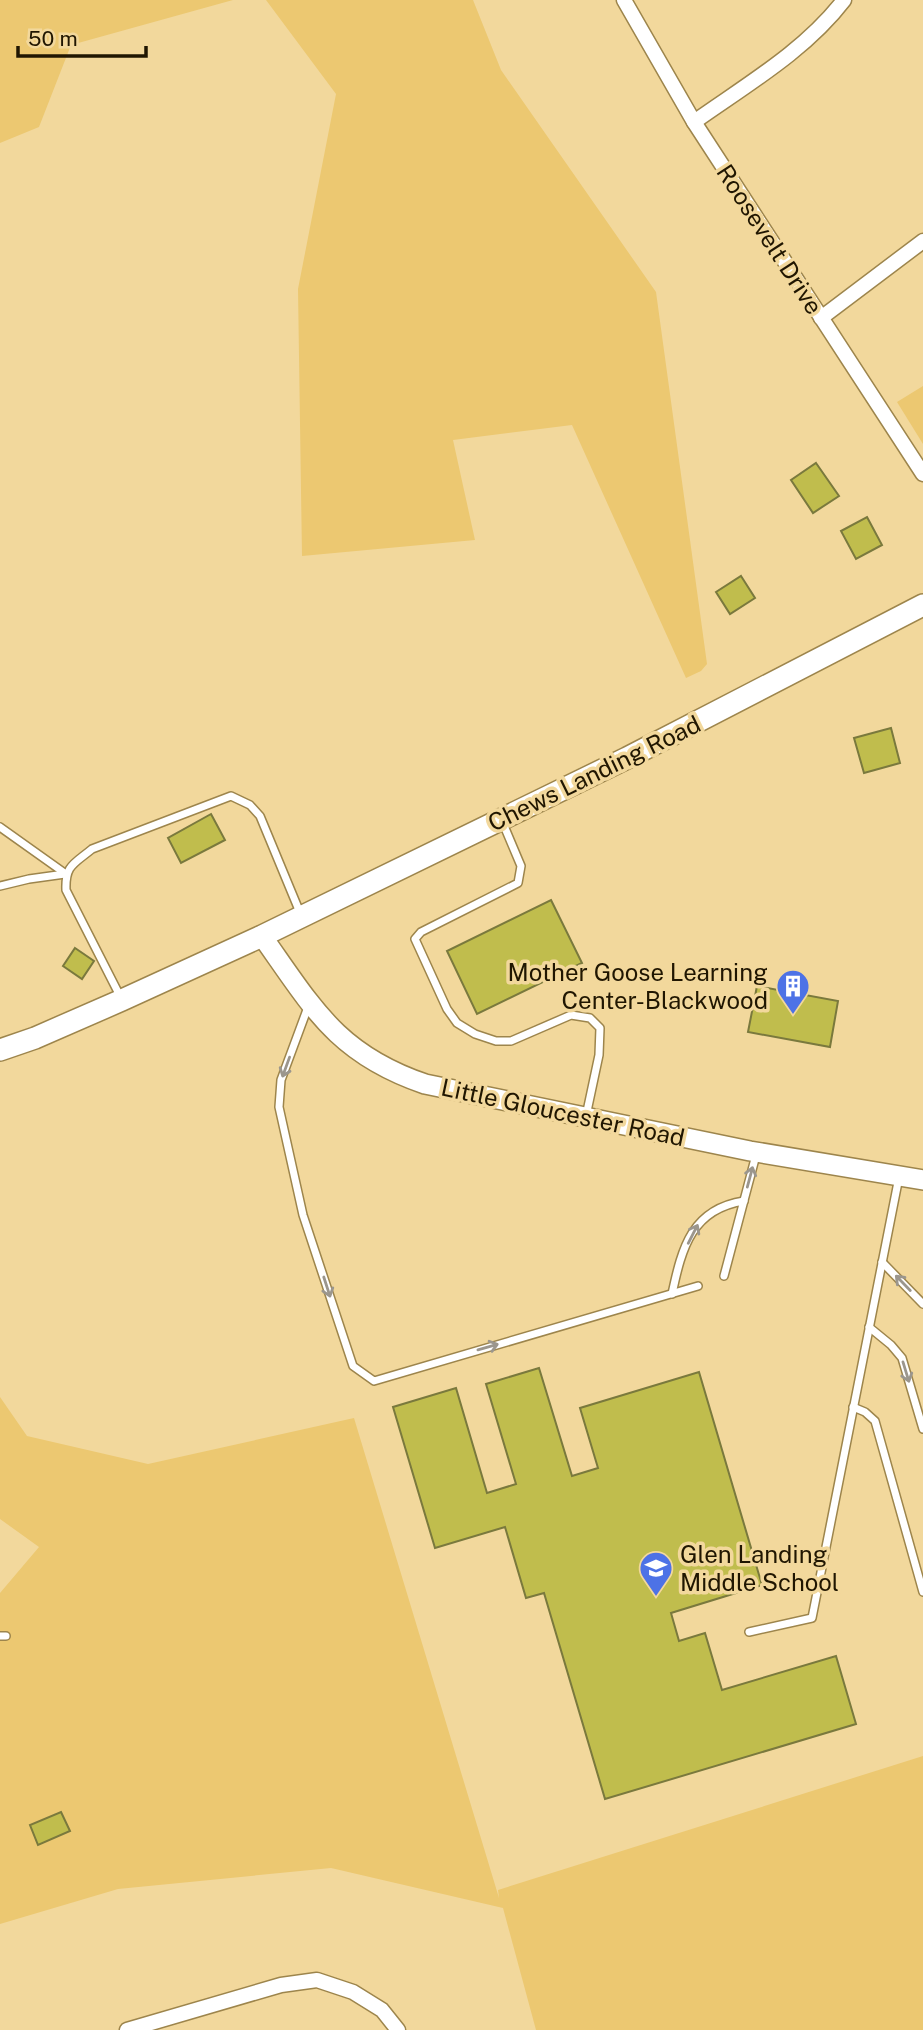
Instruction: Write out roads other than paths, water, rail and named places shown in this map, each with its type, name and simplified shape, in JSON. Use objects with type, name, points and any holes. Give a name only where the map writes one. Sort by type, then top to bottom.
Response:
[{"type":"main road","name":"Chews Landing Road","points":[[0,1050],[35,1038],[262,936],[639,751],[923,605]]},
{"type":"street","name":"Roosevelt Drive","points":[[624,0],[694,122],[923,474]]},
{"type":"street","points":[[694,122],[800,47],[827,22],[844,0]]},
{"type":"street","points":[[821,318],[923,241]]},
{"type":"street","name":"Little Gloucester Road","points":[[262,936],[321,1019],[353,1049],[395,1073],[425,1084],[756,1153],[923,1180]]},
{"type":"street","points":[[127,2030],[281,1985],[317,1980],[353,1992],[382,2010],[398,2030]]},
{"type":"lane","points":[[122,1000],[66,890],[66,874],[92,849],[231,796],[250,804],[260,817],[302,916]]},
{"type":"lane","points":[[501,819],[521,866],[518,883],[421,932],[415,939],[447,1009],[457,1023],[475,1034],[496,1041],[511,1041],[571,1015],[590,1018],[600,1028],[599,1055],[586,1117]]},
{"type":"lane","points":[[0,827],[66,874]]},
{"type":"lane","points":[[0,886],[66,874]]},
{"type":"lane","points":[[309,1003],[281,1080],[279,1107],[303,1215],[354,1366],[374,1381],[698,1286]]},
{"type":"lane","points":[[724,1276],[756,1153]]},
{"type":"lane","points":[[749,1632],[812,1618],[899,1176]]},
{"type":"lane","points":[[672,1293],[681,1261],[696,1225],[715,1209],[744,1202]]},
{"type":"lane","points":[[882,1262],[923,1304]]},
{"type":"lane","points":[[869,1327],[902,1358],[923,1429]]},
{"type":"lane","points":[[853,1407],[865,1412],[875,1421],[923,1592]]},
{"type":"place","name":"Mother Goose Learning Center-Blackwood","points":[[793,1016]]},
{"type":"place","name":"Glen Landing Middle School","points":[[656,1598]]}]
